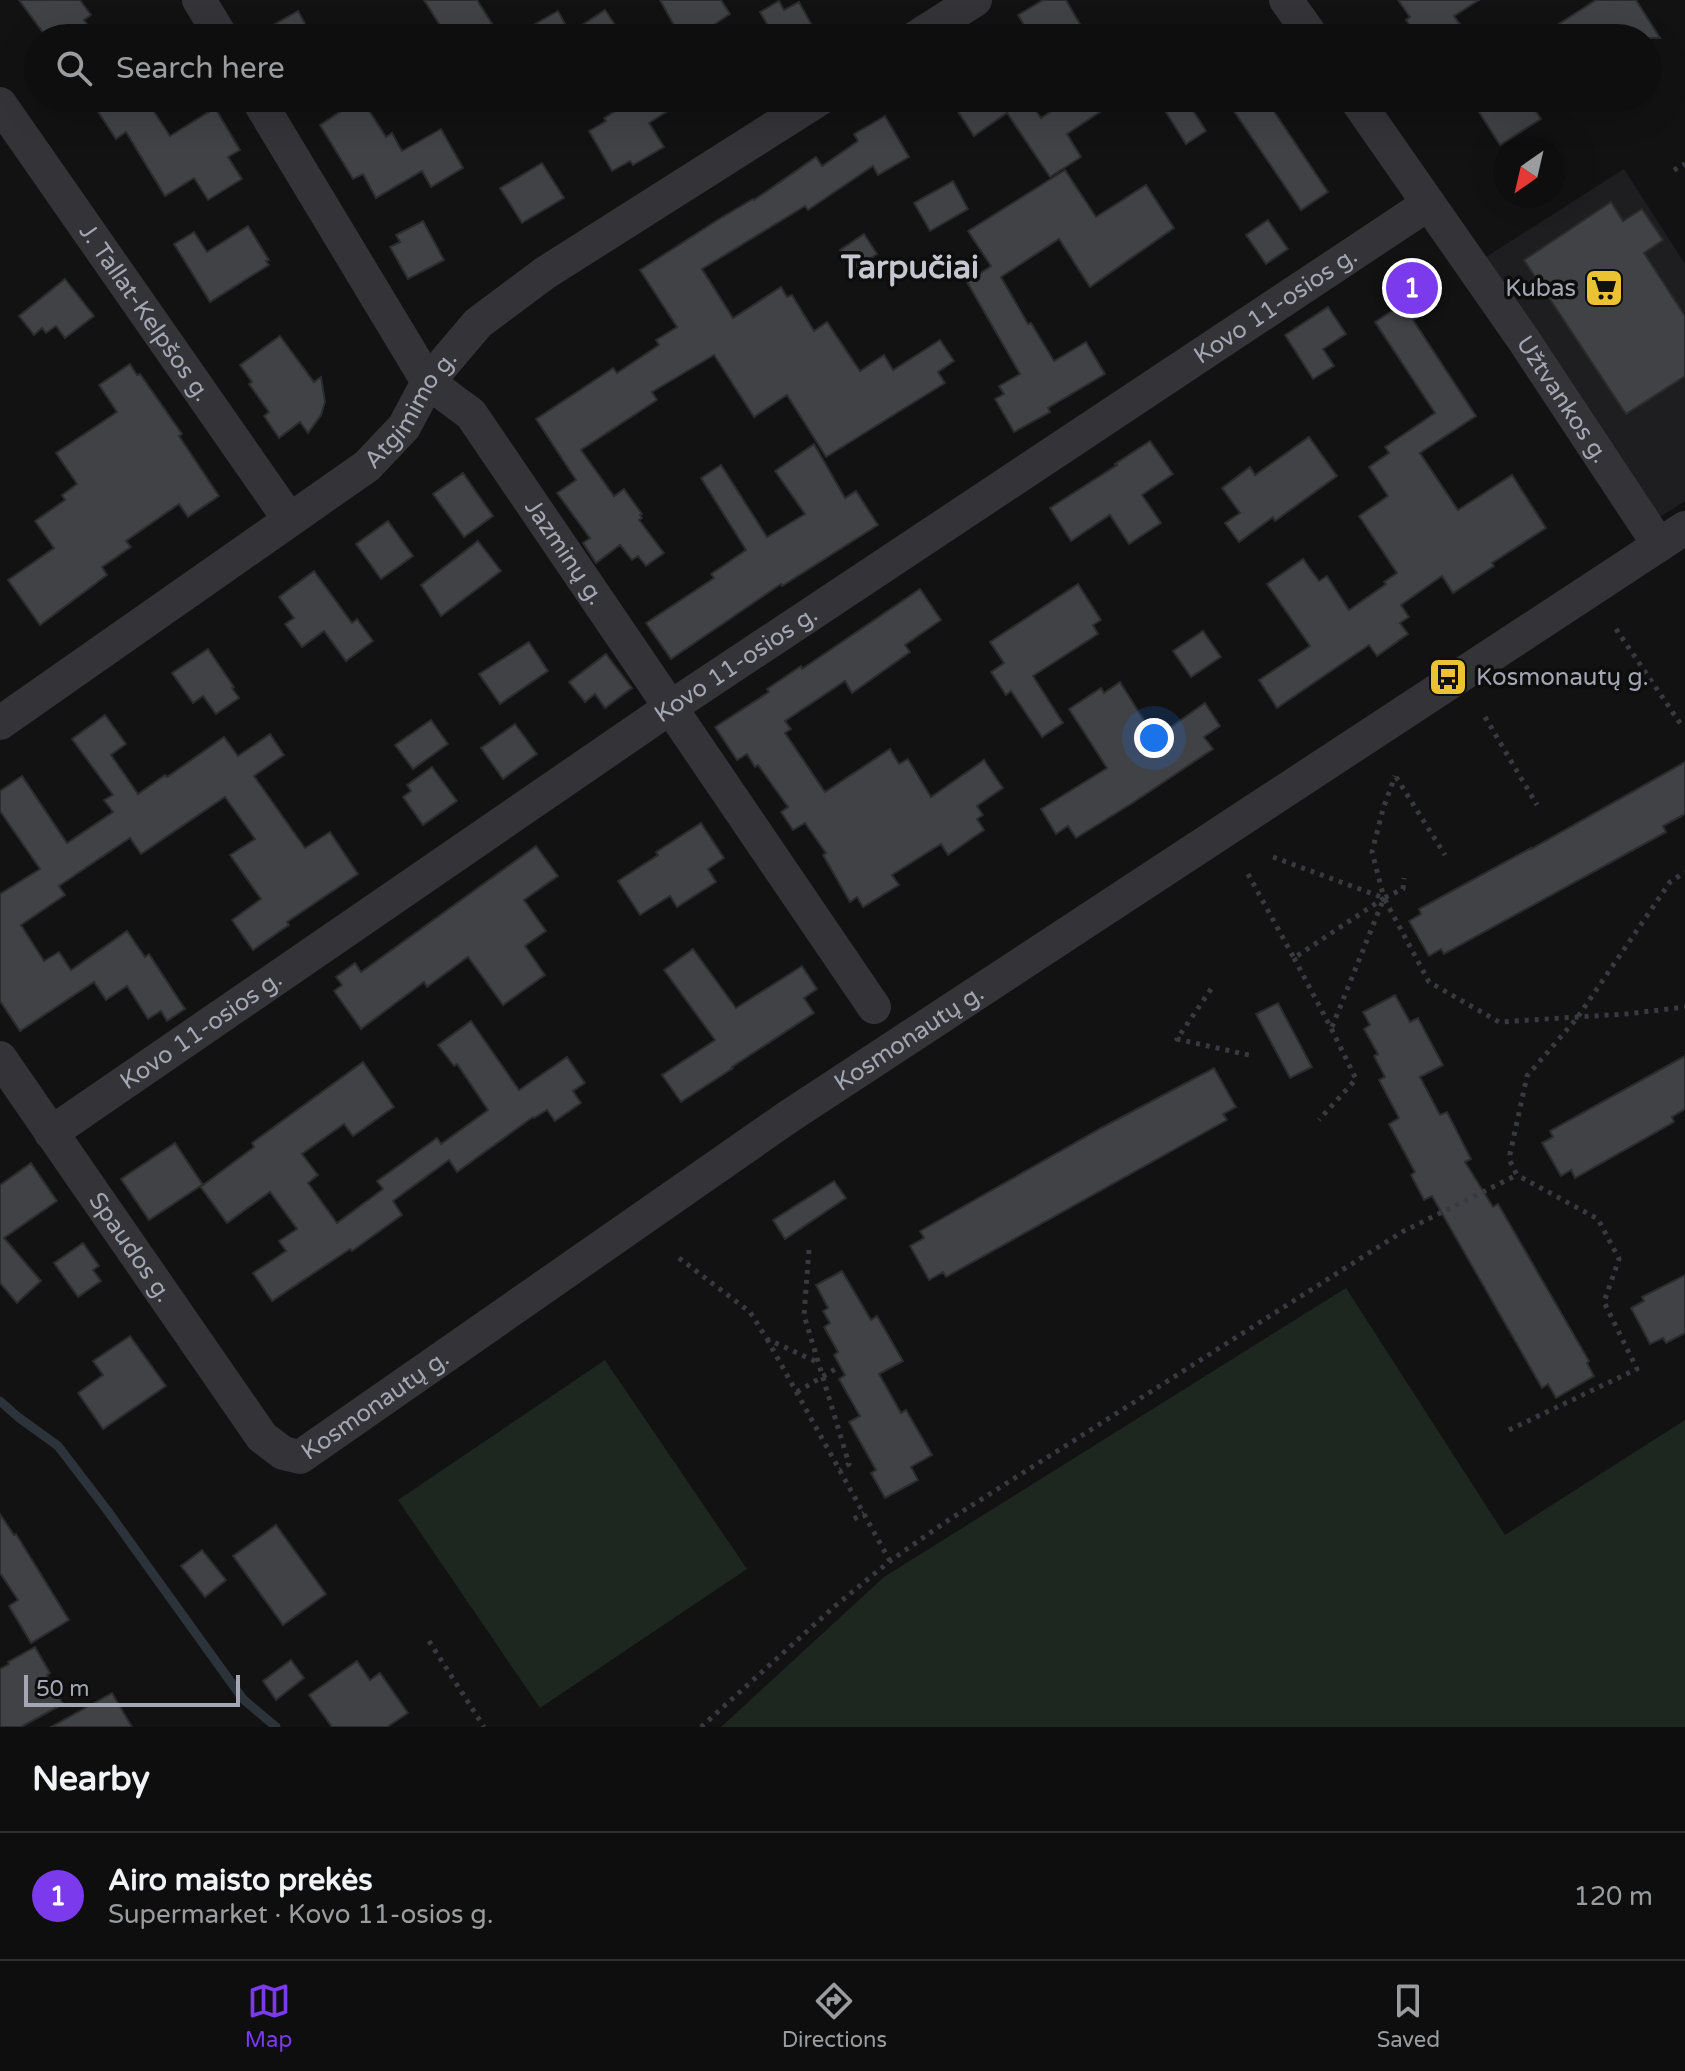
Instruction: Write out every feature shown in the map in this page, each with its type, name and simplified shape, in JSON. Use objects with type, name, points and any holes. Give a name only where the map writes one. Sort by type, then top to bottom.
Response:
[{"type":"street","points":[[199,0],[214,24]]},
{"type":"street","points":[[937,24],[975,0]]},
{"type":"street","points":[[1286,0],[1303,24]]},
{"type":"street","name":"J. Tallat-Kelpšos g.","points":[[0,104],[289,519]]},
{"type":"street","name":"Jazminų g.","points":[[265,112],[428,382],[471,414],[874,1007]]},
{"type":"street","name":"Atgimimo g.","points":[[0,723],[367,466],[404,427],[428,382],[478,323],[545,273],[799,112]]},
{"type":"street","name":"Užtvankos g.","points":[[1365,112],[1523,339],[1672,537]]},
{"type":"street","name":"Kovo 11-osios g.","points":[[51,1133],[671,707],[1428,204]]},
{"type":"street","name":"Kosmonautų g.","points":[[262,1437],[283,1453],[300,1457],[788,1117],[1672,537]]},
{"type":"street","name":"Spaudos g.","points":[[0,1058],[262,1437]]},
{"type":"path","points":[[1674,170],[1685,164]]},
{"type":"path","points":[[1616,629],[1682,726]]},
{"type":"path","points":[[1485,717],[1537,805]]},
{"type":"path","points":[[1445,855],[1395,776],[1372,852],[1384,898],[1429,982],[1499,1022],[1685,1007]]},
{"type":"path","points":[[1273,857],[1384,898]]},
{"type":"path","points":[[1509,1430],[1637,1369],[1604,1302],[1619,1259],[1598,1219],[1517,1175],[1510,1154],[1527,1076],[1577,1018],[1670,882],[1685,872]]},
{"type":"path","points":[[1248,874],[1356,1079],[1319,1120]]},
{"type":"path","points":[[1294,958],[1384,898],[1403,889],[1404,878]]},
{"type":"path","points":[[1331,1028],[1384,898]]},
{"type":"path","points":[[1211,989],[1177,1039],[1253,1056]]},
{"type":"path","points":[[701,1727],[835,1606],[890,1561],[944,1523],[1402,1232],[1517,1175]]},
{"type":"path","points":[[809,1250],[804,1315],[849,1464],[840,1470]]},
{"type":"path","points":[[679,1258],[750,1312],[890,1561]]},
{"type":"path","points":[[767,1339],[818,1362]]},
{"type":"path","points":[[797,1392],[837,1368]]},
{"type":"path","points":[[854,1519],[864,1513]]},
{"type":"path","points":[[429,1641],[484,1727]]},
{"type":"shaded area","points":[[1624,169],[1685,264],[1685,501],[1655,520],[1486,257]]},
{"type":"shaded area","points":[[1346,1288],[1505,1535],[1685,1420],[1685,1727],[721,1727],[884,1577]]},
{"type":"shaded area","points":[[605,1360],[747,1569],[540,1708],[398,1500]]},
{"type":"building","points":[[19,0],[80,0],[91,15],[84,20],[87,24],[37,24]]},
{"type":"building","points":[[424,0],[477,0],[492,24],[439,24]]},
{"type":"building","points":[[660,0],[721,0],[730,14],[715,24],[673,24]]},
{"type":"building","points":[[1043,0],[1066,0],[1080,24],[1023,24],[1018,15]]},
{"type":"building","points":[[1398,0],[1479,0],[1454,16],[1460,24],[1409,24],[1406,20],[1410,17]]},
{"type":"building","points":[[1596,0],[1636,0],[1651,24],[1559,24]]},
{"type":"building","points":[[779,1],[784,10],[799,2],[811,24],[767,24],[760,12]]},
{"type":"building","points":[[605,10],[614,24],[584,24]]},
{"type":"building","points":[[298,11],[305,24],[275,24]]},
{"type":"building","points":[[558,11],[565,24],[535,24]]},
{"type":"building","points":[[98,112],[154,112],[170,136],[209,112],[217,112],[240,150],[228,157],[242,179],[208,200],[194,178],[165,196],[126,132],[116,139]]},
{"type":"building","points":[[340,112],[370,112],[386,137],[392,133],[402,151],[441,129],[463,168],[431,187],[422,171],[376,198],[363,174],[353,179],[320,125]]},
{"type":"building","points":[[614,112],[666,112],[649,123],[664,147],[633,165],[630,161],[612,171],[589,131],[606,121],[604,118]]},
{"type":"building","points":[[958,112],[1037,112],[1041,118],[1050,112],[1100,112],[1067,134],[1081,157],[1050,177],[1007,113],[974,136]]},
{"type":"building","points":[[1166,112],[1194,112],[1206,131],[1186,144]]},
{"type":"building","points":[[1234,112],[1274,112],[1328,192],[1301,210]]},
{"type":"building","points":[[1479,112],[1536,112],[1541,119],[1514,136],[1494,136]]},
{"type":"building","points":[[885,116],[909,157],[878,175],[873,166],[808,210],[805,206],[702,269],[733,318],[781,287],[787,297],[792,295],[814,331],[827,322],[860,371],[884,355],[893,370],[940,340],[954,361],[938,372],[945,383],[826,457],[787,395],[754,417],[714,355],[652,392],[657,400],[581,450],[614,496],[624,489],[642,514],[639,520],[664,553],[646,566],[638,556],[632,560],[620,545],[596,563],[583,543],[590,538],[557,493],[576,480],[536,419],[613,368],[617,373],[659,345],[656,340],[677,327],[640,270],[754,200],[816,157],[822,166],[858,141],[854,134]]},
{"type":"building","points":[[542,163],[564,198],[522,223],[500,188]]},
{"type":"building","points":[[1065,170],[1096,217],[1146,185],[1174,228],[1090,287],[1059,239],[1001,277],[1054,361],[1086,342],[1105,374],[1048,408],[1050,412],[1014,432],[995,399],[1004,394],[999,386],[1020,374],[967,282],[991,266],[968,231]]},
{"type":"building","points":[[953,181],[968,209],[930,231],[914,203]]},
{"type":"building","name":"Kubas","points":[[1611,202],[1623,221],[1642,209],[1663,240],[1644,253],[1685,316],[1685,376],[1626,414],[1524,260]]},
{"type":"building","points":[[1268,220],[1288,249],[1266,264],[1246,235]]},
{"type":"building","points":[[423,221],[444,260],[408,279],[390,247],[400,242],[396,235]]},
{"type":"building","points":[[248,226],[269,265],[210,302],[174,244],[194,232],[207,252]]},
{"type":"building","points":[[864,234],[877,254],[853,270],[840,250]]},
{"type":"building","points":[[1411,266],[1437,305],[1413,320],[1476,416],[1420,453],[1458,510],[1512,475],[1546,528],[1453,593],[1442,576],[1401,605],[1409,617],[1400,623],[1408,634],[1377,656],[1369,645],[1277,708],[1259,680],[1310,646],[1267,584],[1303,559],[1319,581],[1327,576],[1349,610],[1397,573],[1359,516],[1388,496],[1369,467],[1389,453],[1385,447],[1435,413],[1375,322],[1398,307],[1383,284]]},
{"type":"building","points":[[65,279],[94,316],[65,338],[56,326],[46,333],[42,328],[34,335],[19,316]]},
{"type":"building","points":[[1328,307],[1346,334],[1323,349],[1334,366],[1313,379],[1285,335]]},
{"type":"building","points":[[280,336],[314,382],[321,377],[325,402],[321,415],[308,433],[300,422],[279,438],[264,416],[269,412],[240,365]]},
{"type":"building","points":[[130,364],[182,434],[179,436],[219,496],[188,517],[179,504],[126,541],[131,547],[102,567],[107,575],[40,625],[8,580],[54,548],[35,521],[65,500],[62,495],[77,484],[56,453],[117,412],[99,385]]},
{"type":"building","points":[[1309,437],[1337,476],[1275,521],[1273,517],[1239,542],[1225,523],[1240,513],[1222,488],[1250,467],[1255,475]]},
{"type":"building","points":[[1150,441],[1173,474],[1142,495],[1161,523],[1129,544],[1110,515],[1071,541],[1050,508]]},
{"type":"building","points":[[814,444],[845,498],[856,491],[878,525],[781,584],[671,659],[646,623],[714,578],[711,574],[746,550],[701,478],[721,465],[767,537],[805,514],[775,471]]},
{"type":"building","points":[[463,473],[493,516],[464,537],[433,494]]},
{"type":"building","points":[[388,521],[413,556],[381,579],[356,544]]},
{"type":"building","points":[[478,541],[501,571],[441,616],[421,585]]},
{"type":"building","points":[[314,571],[352,623],[357,619],[373,641],[346,661],[324,631],[302,647],[285,624],[294,618],[279,597]]},
{"type":"building","points":[[1078,584],[1101,620],[1093,625],[1098,634],[1033,676],[1063,723],[1042,737],[1011,691],[1006,695],[991,672],[1004,663],[990,642]]},
{"type":"building","points":[[920,589],[941,620],[905,645],[910,652],[852,693],[845,681],[785,721],[791,729],[785,733],[825,792],[890,749],[899,764],[908,759],[931,797],[984,760],[1003,788],[977,806],[983,815],[977,819],[984,830],[948,855],[941,844],[892,875],[899,885],[863,907],[857,897],[850,902],[823,855],[826,853],[805,823],[793,830],[781,812],[788,807],[758,765],[755,767],[747,754],[737,760],[715,727],[769,692],[767,689],[801,666],[802,669]]},
{"type":"building","points":[[1203,631],[1221,657],[1191,677],[1173,651]]},
{"type":"building","points":[[529,642],[548,671],[500,704],[479,674]]},
{"type":"building","points":[[208,649],[239,698],[216,714],[203,696],[193,703],[172,673]]},
{"type":"building","points":[[606,654],[632,688],[605,708],[595,694],[585,702],[569,682]]},
{"type":"building","points":[[1120,682],[1155,738],[1205,703],[1220,726],[1204,737],[1213,749],[1076,838],[1068,826],[1056,834],[1041,809],[1107,768],[1069,709],[1101,688],[1104,693]]},
{"type":"building","points":[[105,715],[126,744],[111,755],[138,794],[224,737],[238,756],[270,734],[284,755],[254,776],[305,848],[330,832],[358,874],[287,922],[289,925],[253,950],[232,920],[261,899],[230,855],[255,839],[225,797],[141,854],[130,838],[59,886],[65,895],[21,925],[44,961],[59,952],[71,970],[127,931],[145,957],[149,954],[185,1009],[167,1021],[161,1011],[148,1019],[127,986],[106,1000],[94,982],[20,1031],[0,1001],[0,894],[40,869],[0,811],[0,791],[22,776],[67,843],[113,812],[104,800],[113,795],[72,739]]},
{"type":"building","points":[[431,720],[448,744],[413,769],[395,745]]},
{"type":"building","points":[[515,724],[537,754],[503,779],[481,748]]},
{"type":"building","points":[[1685,762],[1685,814],[1663,826],[1666,832],[1444,954],[1441,949],[1429,956],[1409,921],[1421,914],[1419,909]]},
{"type":"building","points":[[432,767],[457,801],[423,825],[403,797],[411,791],[407,785]]},
{"type":"building","points":[[701,823],[724,858],[708,869],[716,882],[677,907],[670,896],[640,915],[618,881]]},
{"type":"building","points":[[536,846],[558,876],[524,900],[546,931],[525,946],[545,975],[503,1005],[468,957],[427,987],[424,982],[361,1029],[334,991],[342,985],[336,977],[355,963],[361,972]]},
{"type":"building","points":[[693,949],[736,1008],[802,966],[817,989],[804,998],[814,1013],[681,1102],[662,1075],[715,1040],[664,970]]},
{"type":"building","points":[[1395,995],[1410,1022],[1418,1018],[1443,1065],[1420,1077],[1440,1115],[1447,1112],[1471,1159],[1465,1162],[1493,1207],[1498,1204],[1589,1361],[1587,1363],[1594,1376],[1556,1398],[1548,1384],[1542,1388],[1432,1196],[1424,1200],[1411,1175],[1415,1172],[1389,1124],[1399,1118],[1379,1080],[1385,1077],[1374,1056],[1378,1054],[1364,1029],[1370,1025],[1363,1012]]},
{"type":"building","points":[[1278,1003],[1312,1067],[1290,1078],[1256,1014]]},
{"type":"building","points":[[471,1021],[519,1090],[567,1057],[585,1083],[573,1091],[581,1103],[555,1121],[547,1110],[533,1117],[457,1172],[449,1160],[393,1201],[402,1215],[352,1251],[350,1249],[272,1301],[253,1273],[286,1251],[279,1241],[297,1229],[270,1192],[227,1223],[200,1186],[149,1220],[121,1179],[175,1143],[203,1185],[254,1147],[252,1143],[363,1062],[394,1107],[353,1136],[344,1124],[302,1154],[318,1175],[308,1183],[337,1223],[383,1189],[377,1181],[437,1138],[441,1144],[488,1110],[457,1064],[454,1066],[438,1045]]},
{"type":"building","points":[[1685,1056],[1685,1109],[1672,1117],[1674,1122],[1575,1178],[1571,1170],[1561,1176],[1542,1143],[1553,1137],[1550,1131]]},
{"type":"building","points":[[1214,1068],[1236,1107],[1223,1114],[1227,1120],[946,1277],[943,1272],[929,1280],[910,1246],[924,1238],[920,1231]]},
{"type":"building","points":[[31,1163],[57,1201],[4,1238],[41,1281],[17,1303],[0,1283],[0,1185]]},
{"type":"building","points":[[834,1181],[846,1198],[785,1239],[773,1220]]},
{"type":"building","points":[[83,1243],[99,1266],[93,1270],[101,1281],[78,1297],[54,1263]]},
{"type":"building","points":[[842,1271],[871,1320],[877,1316],[903,1361],[879,1374],[901,1413],[906,1410],[932,1455],[911,1467],[918,1480],[885,1498],[871,1473],[876,1470],[849,1422],[860,1416],[839,1379],[845,1375],[834,1355],[838,1352],[824,1327],[830,1323],[823,1311],[828,1308],[816,1285]]},
{"type":"building","points":[[1685,1275],[1685,1333],[1666,1343],[1663,1338],[1650,1344],[1631,1308],[1644,1301],[1642,1297]]},
{"type":"building","points":[[130,1336],[166,1386],[103,1429],[78,1393],[103,1375],[93,1361]]},
{"type":"building","points":[[0,1514],[16,1534],[69,1620],[31,1643],[9,1606],[18,1600],[0,1573]]},
{"type":"building","points":[[276,1525],[326,1594],[283,1625],[233,1556]]},
{"type":"building","points":[[202,1550],[226,1580],[205,1597],[181,1566]]},
{"type":"building","points":[[35,1647],[63,1704],[21,1727],[0,1727],[0,1669]]},
{"type":"building","points":[[291,1660],[304,1678],[276,1700],[263,1681]]},
{"type":"building","points":[[357,1661],[370,1680],[380,1673],[408,1713],[387,1727],[332,1727],[309,1695]]},
{"type":"building","points":[[112,1693],[132,1727],[51,1727]]},
{"type":"waterway","points":[[0,1401],[58,1446],[243,1699],[276,1727]]},
{"type":"place","name":"Airo maisto prekės","points":[[1412,288]]},
{"type":"place","name":"Kubas","points":[[1604,288]]},
{"type":"place","name":"Kosmonautų g.","points":[[1448,677]]},
{"type":"district","name":"Tarpučiai","points":[[910,267]]}]
